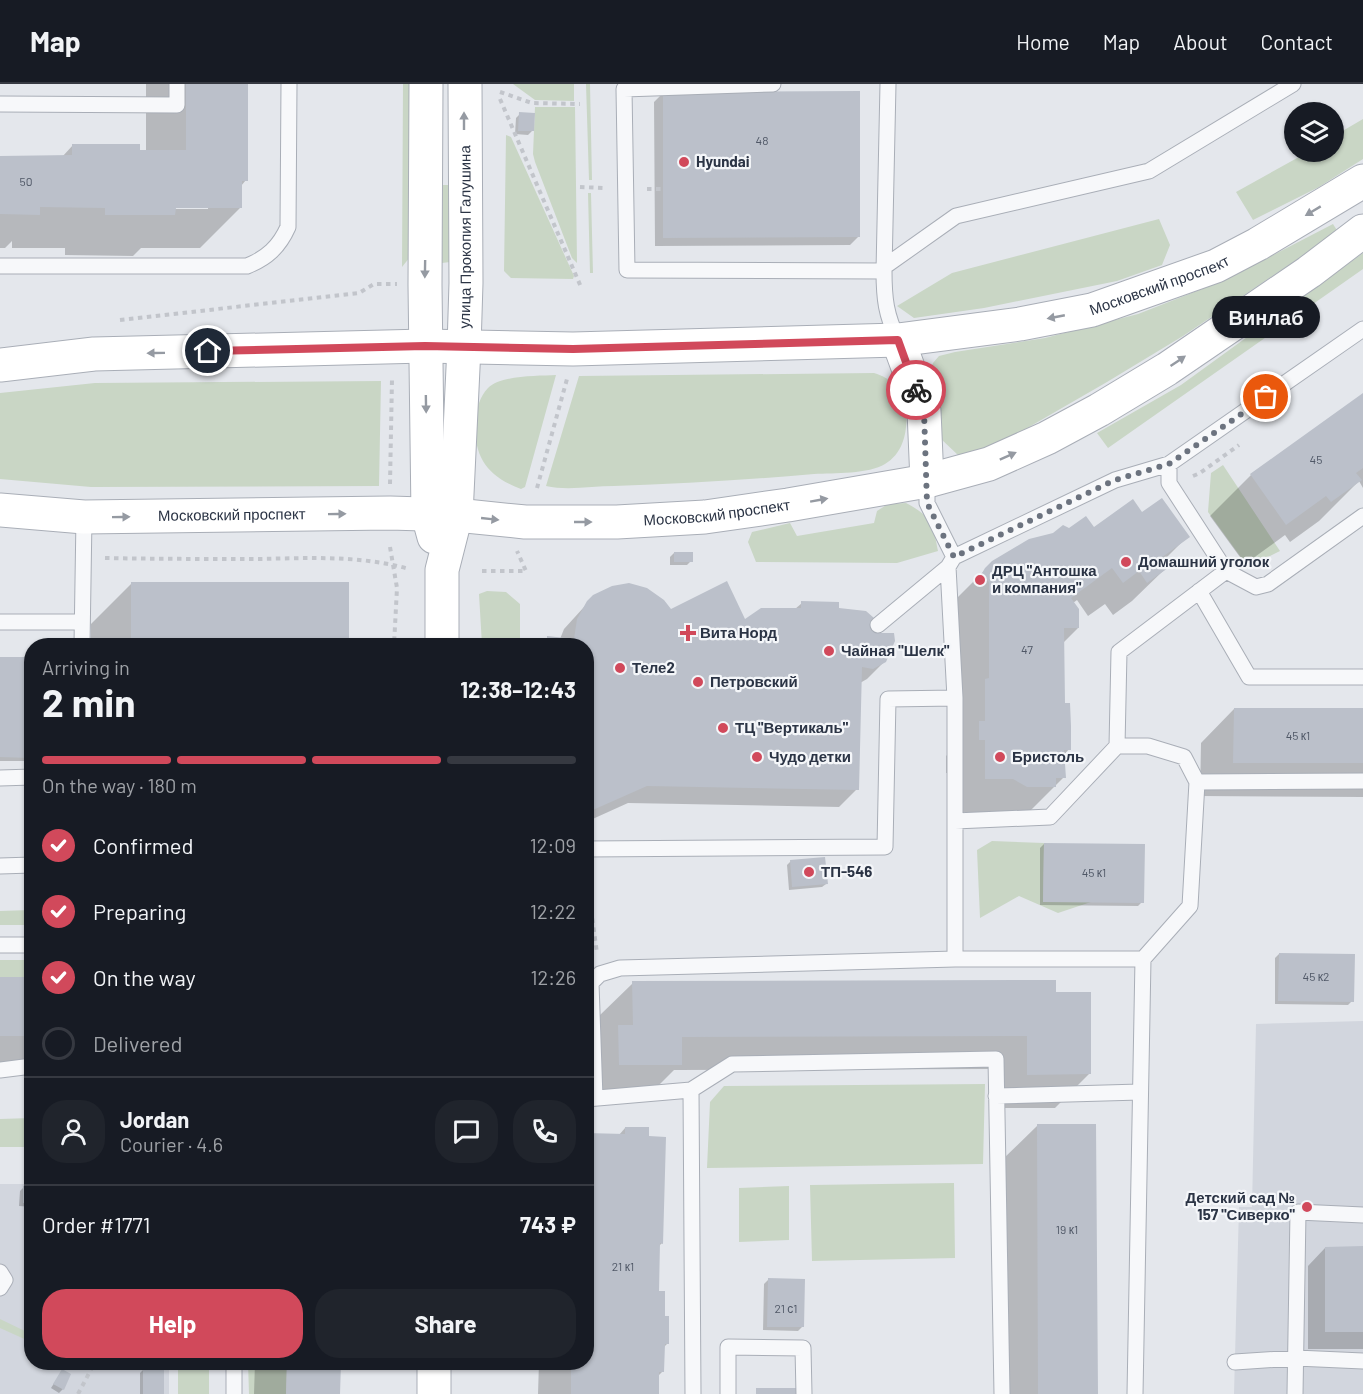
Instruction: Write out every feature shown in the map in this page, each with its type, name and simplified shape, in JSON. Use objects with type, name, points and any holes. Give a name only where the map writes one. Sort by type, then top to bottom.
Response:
[{"type":"main road","name":"улица Прокопия Галушина","points":[[426,84],[425,346],[442,515],[442,638]]},
{"type":"main road","name":"улица Прокопия Галушина","points":[[442,515],[464,347],[465,84]]},
{"type":"main road","name":"Московский проспект","points":[[0,365],[94,354],[425,346],[573,349],[898,340],[1020,324],[1092,310],[1216,266],[1363,181]]},
{"type":"main road","name":"Московский проспект","points":[[0,510],[84,517],[390,513],[525,522],[617,522],[705,517],[927,481],[989,464],[1047,438],[1099,410],[1167,369],[1309,272],[1363,231]]},
{"type":"main road","points":[[898,340],[924,411],[927,481]]},
{"type":"main road","points":[[434,1370],[434,1394]]},
{"type":"lane","points":[[0,104],[177,105],[177,84]]},
{"type":"lane","points":[[0,266],[247,266],[267,257],[283,239],[288,228],[289,84]]},
{"type":"lane","points":[[773,84],[624,89],[627,270],[884,269],[956,216],[1149,171],[1293,84]]},
{"type":"lane","points":[[888,84],[884,300],[888,320],[898,340]]},
{"type":"lane","points":[[878,625],[951,562],[1115,480],[1169,464],[1363,330]]},
{"type":"lane","points":[[1169,464],[1169,483],[1226,571],[1257,587],[1268,584],[1363,516]]},
{"type":"lane","points":[[927,481],[927,503],[951,562],[955,698],[956,959]]},
{"type":"lane","points":[[82,638],[84,517]]},
{"type":"lane","points":[[955,821],[1050,817],[1117,746],[1119,652],[1226,571]]},
{"type":"lane","points":[[1199,591],[1249,677],[1363,677]]},
{"type":"lane","points":[[0,622],[82,622]]},
{"type":"lane","points":[[594,849],[885,847],[888,699],[955,698]]},
{"type":"lane","points":[[1117,746],[1148,746],[1184,757],[1197,782],[1190,906],[1143,958],[1135,1394]]},
{"type":"lane","points":[[0,778],[24,777]]},
{"type":"lane","points":[[1197,782],[1363,781]]},
{"type":"lane","points":[[0,866],[24,865]]},
{"type":"lane","points":[[0,945],[24,945]]},
{"type":"lane","points":[[594,979],[600,974],[620,968],[956,959],[1143,958]]},
{"type":"lane","points":[[594,1099],[691,1090],[732,1064],[996,1059],[1002,1394]]},
{"type":"lane","points":[[0,1070],[24,1067]]},
{"type":"lane","points":[[691,1090],[693,1394]]},
{"type":"lane","points":[[996,1096],[1140,1092]]},
{"type":"lane","points":[[1295,1394],[1298,1212],[1363,1215]]},
{"type":"lane","points":[[0,1272],[5,1280],[0,1288]]},
{"type":"lane","points":[[728,1394],[728,1347],[803,1347],[804,1394]]},
{"type":"lane","points":[[1235,1362],[1296,1358],[1363,1361]]},
{"type":"lane","points":[[234,1370],[234,1394]]},
{"type":"path","points":[[500,92],[532,103],[580,104]]},
{"type":"path","points":[[500,99],[581,287]]},
{"type":"path","points":[[580,187],[594,188]]},
{"type":"path","points":[[116,321],[359,293],[375,284],[396,284]]},
{"type":"path","points":[[537,488],[569,373]]},
{"type":"path","points":[[390,491],[392,379]]},
{"type":"path","points":[[390,547],[397,588],[394,638]]},
{"type":"path","points":[[482,571],[526,571],[517,550]]},
{"type":"path","points":[[105,558],[177,560],[318,558],[392,564],[409,569]]},
{"type":"path","points":[[594,931],[600,974]]},
{"type":"path","points":[[78,1394],[91,1370]]},
{"type":"shaded area","name":"Детский сад № 157 \"Сиверко\"","points":[[1363,1021],[1363,1394],[1234,1394],[1239,1207],[1252,1207],[1256,1024]]},
{"type":"shaded area","points":[[0,1184],[24,1184],[24,1370],[169,1370],[169,1394],[0,1394]]},
{"type":"green space","points":[[403,84],[410,84],[410,257],[402,267]]},
{"type":"green space","points":[[513,84],[574,84],[574,101],[535,100]]},
{"type":"green space","points":[[586,84],[590,84],[592,180],[589,180]]},
{"type":"green space","points":[[535,107],[575,107],[577,263],[572,258],[535,162],[533,154]]},
{"type":"green space","points":[[1363,119],[1363,159],[1319,187],[1253,220],[1236,192],[1290,162],[1344,162],[1344,130]]},
{"type":"green space","points":[[506,135],[511,137],[574,276],[573,279],[511,278],[504,271]]},
{"type":"green space","points":[[442,185],[451,185],[450,262],[442,263]]},
{"type":"green space","points":[[588,193],[591,193],[593,273],[590,273]]},
{"type":"green space","points":[[1159,219],[1170,245],[1162,265],[1117,281],[984,308],[914,318],[897,306],[952,273]]},
{"type":"green space","points":[[1333,224],[1338,232],[1183,336],[1003,442],[959,456],[940,438],[940,405],[929,375],[933,363],[939,356],[1045,338],[1138,314],[1225,280]]},
{"type":"green space","points":[[1363,253],[1363,269],[1108,448],[1097,433],[1181,385]]},
{"type":"green space","points":[[874,373],[891,381],[903,395],[906,407],[906,431],[901,446],[892,459],[870,470],[714,482],[571,488],[546,486],[579,376]]},
{"type":"green space","points":[[556,375],[525,487],[521,489],[499,478],[485,464],[480,455],[475,434],[477,408],[485,391],[494,384],[520,377]]},
{"type":"green space","points":[[381,381],[379,486],[91,487],[0,479],[0,393],[95,383]]},
{"type":"green space","points":[[1223,465],[1280,551],[1248,567],[1208,512],[1211,473]]},
{"type":"green space","points":[[906,503],[930,522],[938,551],[897,563],[756,562],[748,542],[752,532],[790,523],[797,536],[874,523],[877,511],[888,504]]},
{"type":"green space","points":[[487,591],[506,592],[520,604],[520,638],[482,638],[479,594]]},
{"type":"green space","points":[[992,841],[1044,843],[1043,902],[1091,902],[1058,913],[1019,896],[980,918],[977,850]]},
{"type":"green space","points":[[24,910],[24,925],[0,925],[0,911]]},
{"type":"green space","points":[[0,960],[24,960],[24,977],[0,977]]},
{"type":"green space","points":[[985,1084],[983,1164],[707,1168],[710,1102],[724,1086]]},
{"type":"green space","points":[[24,1118],[24,1147],[0,1147],[0,1119]]},
{"type":"green space","points":[[954,1183],[955,1258],[812,1261],[810,1185]]},
{"type":"green space","points":[[789,1186],[789,1240],[739,1242],[739,1188]]},
{"type":"green space","points":[[0,1319],[24,1331],[24,1339],[0,1328]]},
{"type":"green space","points":[[178,1370],[209,1370],[209,1394],[178,1394]]},
{"type":"green space","points":[[248,1370],[287,1370],[286,1394],[249,1394]]},
{"type":"building","points":[[186,84],[248,84],[248,181],[242,181],[242,208],[176,208],[175,215],[105,215],[105,208],[40,207],[40,215],[0,214],[0,156],[72,155],[72,144],[140,144],[140,150],[186,150]]},
{"type":"building","points":[[860,91],[860,237],[663,238],[663,92]]},
{"type":"building","points":[[519,112],[535,113],[534,131],[518,131]]},
{"type":"building","points":[[1363,393],[1363,468],[1356,473],[1362,480],[1331,502],[1326,496],[1286,525],[1250,474]]},
{"type":"building","points":[[1162,498],[1190,537],[1161,558],[1168,568],[1147,583],[1139,571],[1123,583],[1112,568],[1071,598],[1079,609],[1079,628],[1064,628],[1065,703],[1070,703],[1071,726],[1071,750],[1064,750],[1066,778],[1056,778],[1056,787],[1027,787],[1013,779],[985,779],[985,740],[979,740],[979,721],[985,721],[985,679],[989,678],[989,582],[981,575],[985,568],[992,561],[1029,539],[1053,533],[1063,525],[1069,528],[1086,516],[1094,527],[1133,499],[1142,512]]},
{"type":"building","points":[[674,552],[693,552],[693,562],[674,562]]},
{"type":"building","name":"ТЦ \"Вертикаль\"","points":[[727,581],[745,619],[761,608],[801,608],[801,601],[839,602],[839,608],[866,611],[874,618],[881,633],[894,633],[895,641],[886,662],[873,669],[862,667],[859,790],[647,786],[594,809],[594,638],[574,638],[577,619],[593,595],[612,586],[629,583],[647,588],[664,600],[671,609]]},
{"type":"building","points":[[131,582],[349,582],[349,638],[131,638]]},
{"type":"building","points":[[0,657],[24,657],[24,758],[0,757]]},
{"type":"building","points":[[1234,708],[1363,708],[1363,763],[1233,763]]},
{"type":"building","points":[[1044,843],[1145,844],[1144,903],[1043,902]]},
{"type":"building","name":"ТП-546","points":[[825,857],[828,884],[792,887],[790,860]]},
{"type":"building","points":[[1279,953],[1355,954],[1354,1002],[1278,1001]]},
{"type":"building","points":[[0,977],[24,977],[24,1036],[0,1036]]},
{"type":"building","points":[[1056,980],[1056,992],[1091,992],[1091,1074],[1027,1075],[1027,1036],[682,1037],[682,1065],[619,1065],[618,1025],[633,1025],[632,981]]},
{"type":"building","points":[[1037,1124],[1096,1124],[1098,1394],[1038,1394]]},
{"type":"building","points":[[625,1127],[649,1127],[649,1136],[666,1137],[663,1244],[660,1243],[659,1291],[665,1291],[665,1316],[669,1316],[669,1344],[665,1344],[664,1372],[659,1372],[659,1394],[571,1394],[571,1370],[594,1370],[594,1133],[625,1134]]},
{"type":"building","points":[[1363,1246],[1363,1332],[1325,1332],[1325,1247]]},
{"type":"building","points":[[768,1278],[805,1279],[804,1327],[767,1327]]},
{"type":"building","points":[[61,1370],[71,1374],[64,1390],[53,1384]]},
{"type":"building","points":[[143,1370],[164,1370],[164,1394],[143,1394]]},
{"type":"building","points":[[287,1370],[341,1370],[340,1394],[286,1394]]},
{"type":"building","points":[[756,1388],[801,1388],[801,1394],[756,1394]]},
{"type":"way so far","points":[[916,390],[924,411],[927,503],[954,557],[1115,480],[1169,464],[1266,397]]},
{"type":"place","name":"Hyundai","points":[[684,162]]},
{"type":"place","name":"Винлаб","points":[[1266,397]]},
{"type":"place","name":"Домашний уголок","points":[[1126,562]]},
{"type":"place","name":"ДРЦ \"Антошка и компания\"","points":[[980,580]]},
{"type":"place","name":"Вита Норд","points":[[688,633]]},
{"type":"place","name":"Чайная \"Шелк\"","points":[[829,651]]},
{"type":"place","name":"Теле2","points":[[620,668]]},
{"type":"place","name":"Петровский","points":[[698,682]]},
{"type":"place","name":"ТЦ \"Вертикаль\"","points":[[723,728]]},
{"type":"place","name":"Чудо детки","points":[[757,757]]},
{"type":"place","name":"Бристоль","points":[[1000,757]]},
{"type":"place","name":"ТП-546","points":[[809,872]]},
{"type":"place","name":"Детский сад № 157 \"Сиверко\"","points":[[1307,1207]]},
{"type":"route","points":[[208,351],[425,346],[573,349],[898,340],[916,390]]}]
